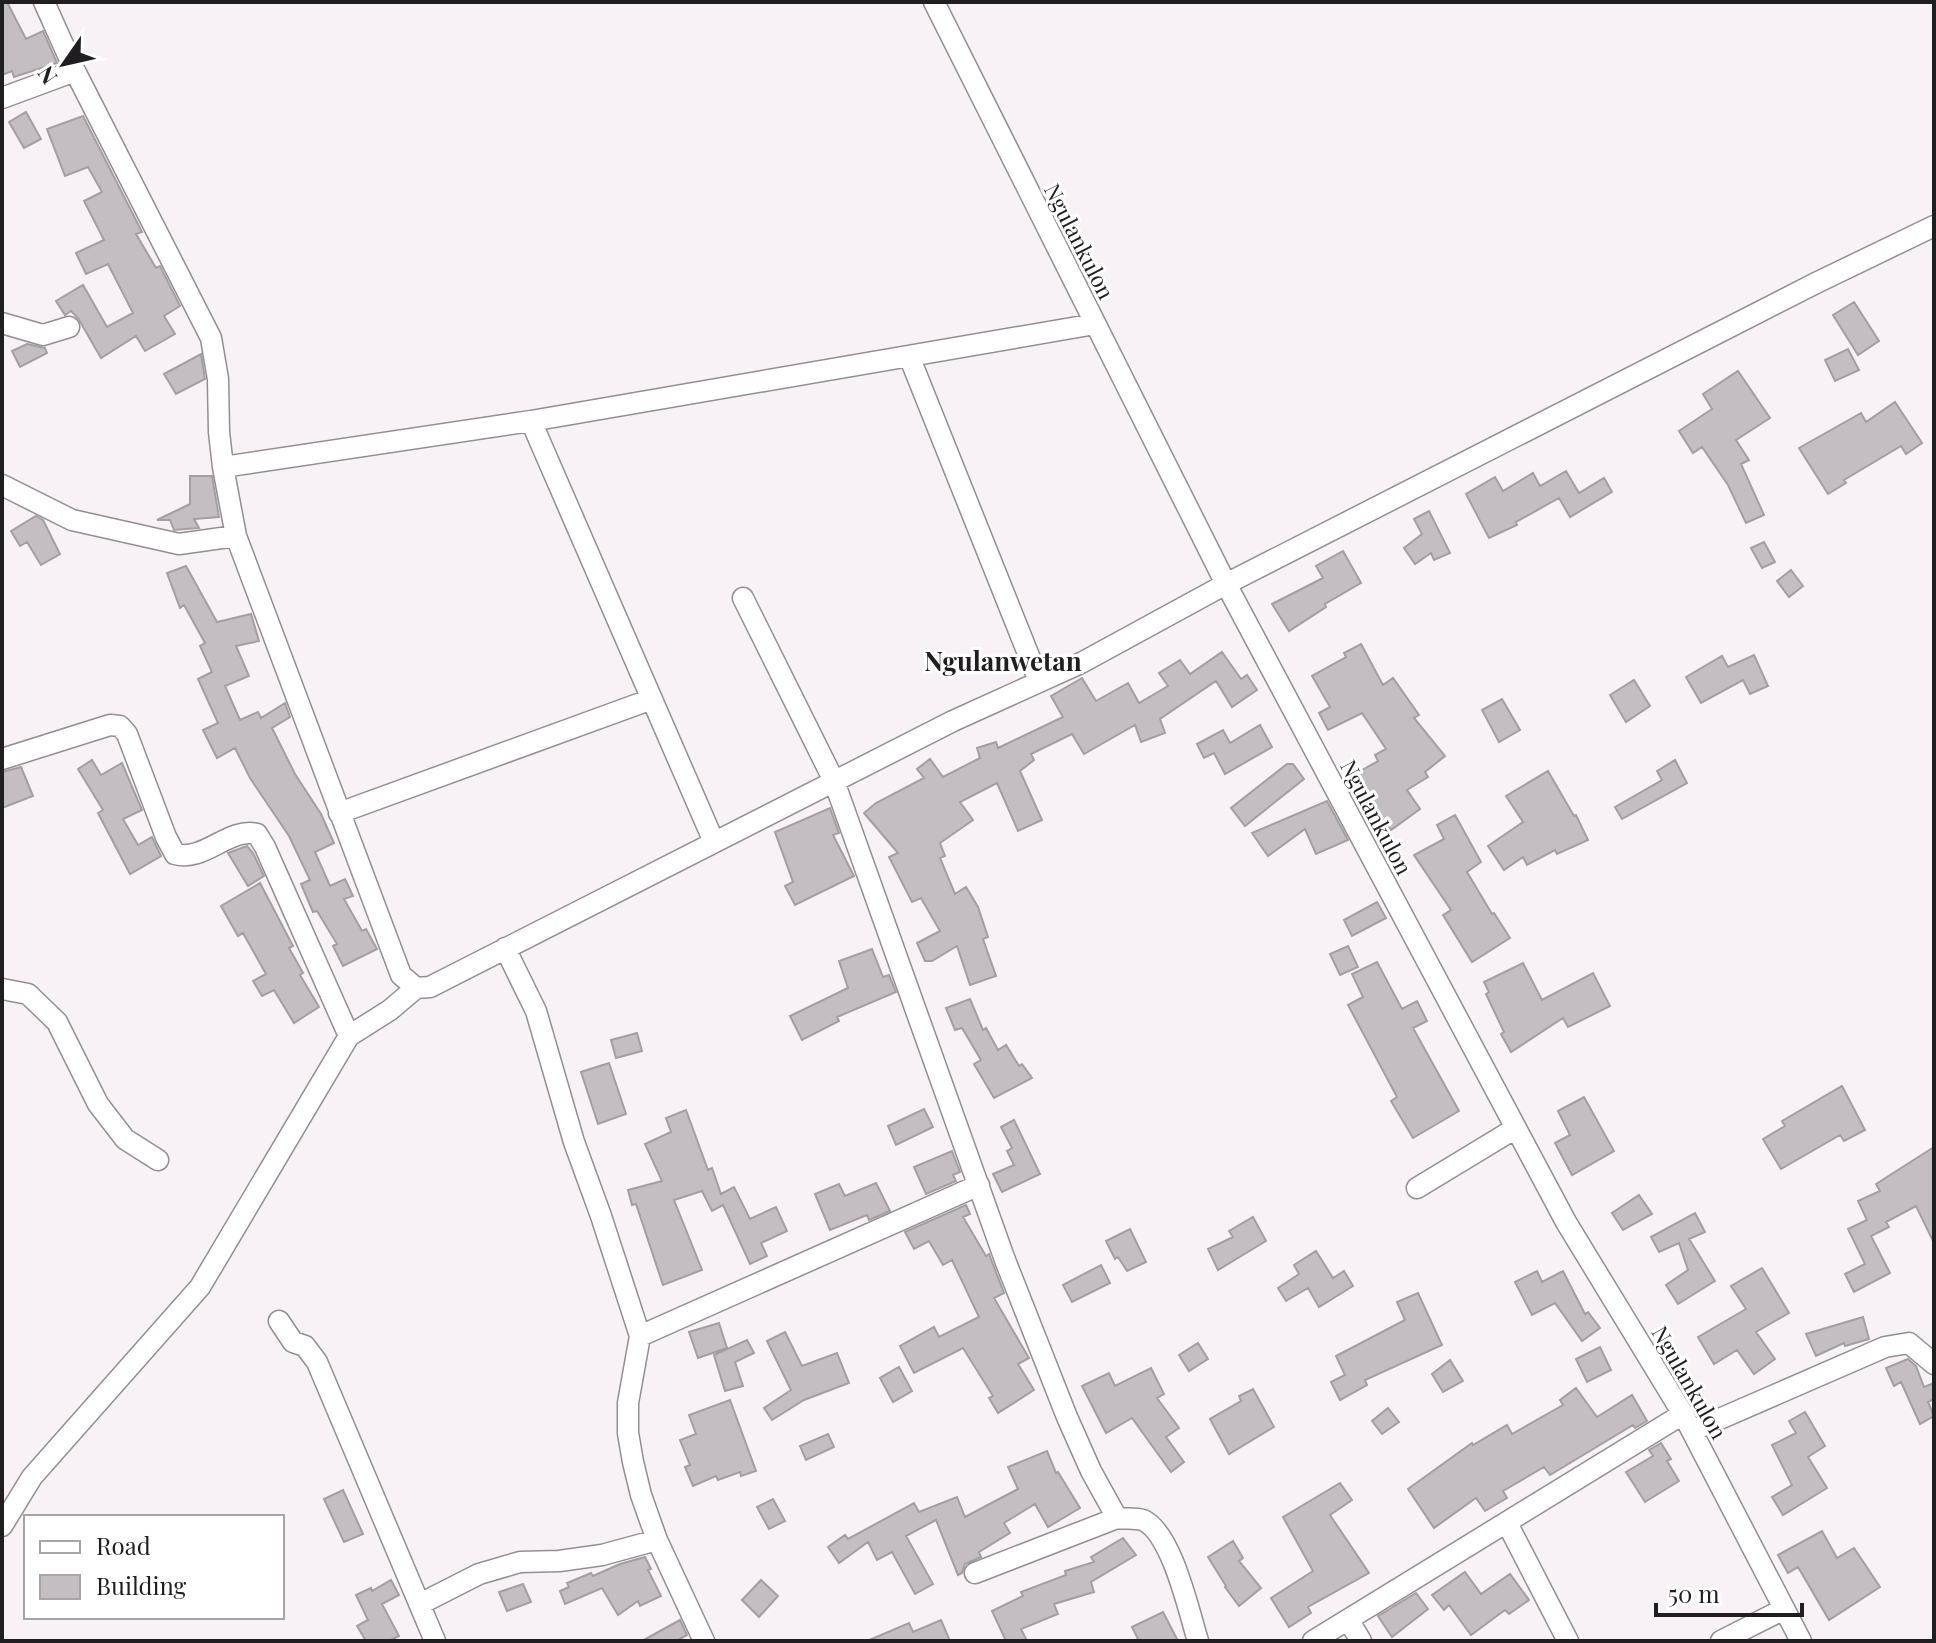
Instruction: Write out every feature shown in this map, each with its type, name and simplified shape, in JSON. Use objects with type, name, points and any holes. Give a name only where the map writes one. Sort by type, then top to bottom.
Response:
[{"type":"street","points":[[44,2],[75,71],[211,338],[218,379],[223,467],[236,536],[401,975],[416,988]]},
{"type":"street","name":"Ngulankulon","points":[[934,2],[1226,584],[1566,1222],[1688,1422],[1801,1641]]},
{"type":"street","points":[[2,98],[75,71]]},
{"type":"street","points":[[2,1526],[32,1477],[200,1287],[349,1036],[390,1010],[416,988],[430,987],[834,781],[1081,663],[1226,584],[1934,226]]},
{"type":"street","points":[[2,323],[6,327],[43,335],[69,327]]},
{"type":"street","points":[[223,467],[531,421],[1095,324]]},
{"type":"street","points":[[909,356],[1039,681]]},
{"type":"street","points":[[531,421],[714,842]]},
{"type":"street","points":[[2,485],[72,520],[179,544],[236,536]]},
{"type":"street","points":[[743,598],[834,781],[979,1185],[1067,1417],[1091,1471],[1117,1518]]},
{"type":"street","points":[[339,813],[652,699]]},
{"type":"street","points":[[2,759],[110,725],[120,726],[127,734],[175,854],[196,854],[246,832],[257,834],[349,1036]]},
{"type":"street","points":[[505,948],[536,1011],[574,1142],[640,1336],[628,1403],[628,1433],[641,1495],[657,1540],[704,1641]]},
{"type":"street","points":[[2,989],[28,994],[57,1022],[98,1104],[125,1139],[158,1160]]},
{"type":"street","points":[[1417,1188],[1516,1128]]},
{"type":"street","points":[[640,1336],[979,1185]]},
{"type":"street","points":[[279,1321],[293,1342],[305,1346],[317,1362],[435,1641]]},
{"type":"street","points":[[1313,1641],[1507,1523],[1688,1422],[1885,1347],[1909,1343],[1934,1364]]},
{"type":"street","points":[[975,1573],[1117,1518],[1142,1520],[1160,1533],[1198,1641]]},
{"type":"street","points":[[1507,1523],[1568,1641]]},
{"type":"street","points":[[420,1604],[479,1574],[520,1562],[602,1555],[657,1540]]},
{"type":"street","points":[[1721,1641],[1784,1609]]},
{"type":"street","points":[[1349,1621],[1361,1641]]},
{"type":"building","points":[[2,2],[7,2],[26,39],[43,31],[57,63],[14,77],[12,71],[2,75]]},
{"type":"building","points":[[26,112],[41,139],[24,148],[9,122]]},
{"type":"building","points":[[83,116],[142,232],[136,234],[156,268],[160,266],[180,306],[164,316],[175,334],[145,351],[136,336],[101,358],[78,318],[71,311],[65,315],[56,301],[83,285],[107,327],[133,313],[108,264],[86,274],[76,253],[104,240],[84,201],[102,192],[88,167],[65,176],[47,129]]},
{"type":"building","points":[[1854,302],[1879,341],[1858,355],[1833,315]]},
{"type":"building","points":[[27,344],[45,348],[47,353],[20,367],[12,351]]},
{"type":"building","points":[[1848,349],[1859,370],[1835,381],[1825,360]]},
{"type":"building","points":[[201,354],[205,379],[176,394],[164,374]]},
{"type":"building","points":[[1738,371],[1770,418],[1736,440],[1749,460],[1741,464],[1764,515],[1746,523],[1728,485],[1702,447],[1693,453],[1679,431],[1712,409],[1703,394]]},
{"type":"building","points":[[1895,402],[1922,443],[1906,454],[1901,446],[1844,480],[1846,483],[1828,494],[1799,448],[1861,413],[1866,422]]},
{"type":"building","points":[[1566,471],[1579,493],[1604,478],[1612,492],[1570,517],[1559,498],[1516,522],[1517,525],[1489,538],[1466,494],[1495,477],[1503,491],[1533,473],[1540,486]]},
{"type":"building","points":[[190,476],[212,476],[219,517],[194,519],[199,528],[174,530],[170,520],[157,520],[190,504]]},
{"type":"building","points":[[1429,511],[1450,553],[1434,560],[1431,553],[1415,564],[1404,548],[1422,534],[1414,519]]},
{"type":"building","points":[[36,516],[43,520],[60,554],[41,565],[27,542],[20,546],[11,531]]},
{"type":"building","points":[[1764,542],[1775,562],[1762,568],[1751,548]]},
{"type":"building","points":[[1343,551],[1361,583],[1325,604],[1326,607],[1289,631],[1272,604],[1323,578],[1316,566]]},
{"type":"building","points":[[186,566],[217,622],[251,614],[259,641],[236,646],[249,676],[225,686],[240,720],[258,712],[261,718],[285,703],[290,717],[272,728],[334,843],[315,852],[330,886],[345,879],[353,896],[344,899],[362,931],[366,929],[377,949],[343,966],[333,946],[337,944],[317,911],[313,912],[301,884],[310,880],[289,836],[250,778],[235,748],[217,758],[203,730],[218,723],[198,679],[212,672],[200,646],[205,643],[184,605],[180,608],[167,573]]},
{"type":"building","points":[[1791,570],[1803,586],[1789,597],[1777,581]]},
{"type":"building","points":[[1361,644],[1383,685],[1393,678],[1419,715],[1414,718],[1445,756],[1425,772],[1428,777],[1407,790],[1420,809],[1391,830],[1371,803],[1361,809],[1348,778],[1378,761],[1375,755],[1386,749],[1362,713],[1328,730],[1319,713],[1330,707],[1312,676],[1346,657],[1344,653]]},
{"type":"building","points":[[1222,652],[1241,679],[1247,675],[1257,690],[1232,707],[1216,681],[1160,719],[1165,733],[1141,742],[1135,725],[1084,754],[1072,734],[1031,754],[1034,760],[1020,771],[1042,820],[1018,831],[997,783],[960,802],[973,820],[940,843],[945,856],[940,858],[955,894],[966,887],[978,907],[988,937],[983,939],[996,976],[970,985],[957,946],[932,961],[925,961],[917,943],[940,931],[921,898],[912,902],[889,857],[898,853],[864,813],[876,803],[924,778],[917,769],[930,759],[943,777],[980,758],[977,748],[996,742],[998,748],[1063,717],[1051,696],[1082,678],[1096,701],[1128,683],[1139,703],[1168,686],[1159,673],[1180,660],[1190,674]]},
{"type":"building","points":[[1754,655],[1768,686],[1750,694],[1743,680],[1701,703],[1686,677],[1722,656],[1728,667]]},
{"type":"building","points":[[1634,680],[1650,706],[1626,722],[1610,695]]},
{"type":"building","points":[[1502,699],[1520,730],[1499,742],[1482,710]]},
{"type":"building","points":[[1260,725],[1272,747],[1225,774],[1214,753],[1204,758],[1197,744],[1223,730],[1230,743]]},
{"type":"building","points":[[92,760],[101,775],[122,763],[142,810],[123,819],[138,845],[152,837],[161,856],[130,874],[98,813],[103,810],[78,769]]},
{"type":"building","points":[[1675,760],[1687,783],[1622,819],[1615,807],[1662,780],[1657,771]]},
{"type":"building","points":[[1287,764],[1293,764],[1304,779],[1245,826],[1231,808]]},
{"type":"building","points":[[21,767],[33,796],[2,808],[2,772]]},
{"type":"building","points":[[1548,771],[1588,840],[1557,854],[1555,850],[1527,865],[1523,857],[1504,870],[1488,846],[1523,822],[1506,796]]},
{"type":"building","points":[[1327,801],[1348,840],[1316,854],[1305,829],[1268,856],[1252,833]]},
{"type":"building","points":[[830,808],[839,833],[833,835],[854,876],[795,905],[785,886],[793,882],[775,832]]},
{"type":"building","points":[[1455,815],[1481,862],[1467,872],[1510,938],[1472,962],[1443,915],[1451,910],[1414,855],[1444,839],[1437,825]]},
{"type":"building","points":[[247,846],[264,876],[248,886],[228,853]]},
{"type":"building","points":[[260,883],[293,946],[289,948],[303,973],[300,975],[319,1007],[294,1023],[274,990],[262,996],[253,981],[266,974],[243,933],[238,936],[221,906]]},
{"type":"building","points":[[1377,902],[1386,918],[1352,936],[1344,920]]},
{"type":"building","points":[[1348,946],[1358,967],[1340,975],[1330,954]]},
{"type":"building","points":[[872,949],[883,977],[889,975],[896,992],[837,1017],[839,1021],[802,1040],[790,1016],[848,988],[839,961]]},
{"type":"building","points":[[1377,962],[1402,1009],[1417,1001],[1427,1021],[1413,1028],[1459,1111],[1413,1138],[1391,1101],[1397,1097],[1348,1005],[1363,997],[1352,974]]},
{"type":"building","points":[[1523,963],[1542,1000],[1593,973],[1610,1006],[1568,1027],[1563,1018],[1511,1052],[1501,1034],[1504,1032],[1486,994],[1489,992],[1484,982]]},
{"type":"building","points":[[970,999],[983,1030],[986,1028],[998,1050],[1006,1045],[1019,1066],[1022,1064],[1032,1078],[994,1098],[974,1064],[981,1060],[962,1028],[955,1030],[946,1008]]},
{"type":"building","points":[[637,1033],[642,1051],[616,1058],[611,1040]]},
{"type":"building","points":[[609,1063],[626,1114],[598,1124],[581,1072]]},
{"type":"building","points":[[1842,1086],[1865,1130],[1844,1141],[1840,1135],[1781,1169],[1763,1139],[1785,1126],[1782,1121]]},
{"type":"building","points":[[1584,1097],[1614,1151],[1572,1175],[1555,1143],[1570,1135],[1558,1111]]},
{"type":"building","points":[[924,1109],[933,1127],[896,1145],[888,1126]]},
{"type":"building","points":[[686,1110],[708,1170],[712,1168],[721,1194],[734,1187],[750,1219],[776,1207],[787,1231],[761,1243],[767,1256],[750,1264],[723,1205],[712,1211],[702,1191],[674,1200],[702,1270],[663,1285],[636,1204],[632,1205],[628,1190],[662,1181],[645,1144],[671,1132],[666,1118]]},
{"type":"building","points":[[1014,1120],[1040,1174],[1002,1192],[993,1174],[1014,1165],[1007,1151],[1012,1148],[1001,1127]]},
{"type":"building","points":[[1934,1147],[1934,1243],[1916,1206],[1886,1222],[1889,1227],[1871,1236],[1890,1273],[1854,1292],[1845,1274],[1865,1264],[1848,1229],[1867,1220],[1858,1201],[1880,1191],[1876,1184]]},
{"type":"building","points":[[952,1151],[960,1172],[953,1175],[956,1181],[926,1194],[914,1167]]},
{"type":"building","points":[[876,1183],[890,1211],[869,1220],[867,1215],[830,1230],[815,1194],[839,1184],[845,1196]]},
{"type":"building","points":[[1639,1195],[1652,1214],[1623,1230],[1612,1213]]},
{"type":"building","points":[[966,1205],[970,1214],[963,1217],[986,1256],[989,1254],[1004,1293],[994,1298],[1029,1358],[1018,1364],[1034,1390],[998,1413],[989,1398],[993,1396],[963,1348],[914,1373],[900,1346],[934,1327],[939,1337],[979,1317],[952,1260],[943,1265],[929,1241],[914,1249],[905,1232]]},
{"type":"building","points":[[1695,1213],[1705,1232],[1689,1239],[1715,1281],[1678,1304],[1666,1285],[1688,1270],[1679,1243],[1659,1252],[1651,1237]]},
{"type":"building","points":[[1253,1217],[1266,1241],[1218,1270],[1208,1249],[1233,1237],[1229,1231]]},
{"type":"building","points":[[1130,1229],[1146,1262],[1127,1271],[1118,1257],[1115,1259],[1106,1241]]},
{"type":"building","points":[[1316,1251],[1333,1278],[1344,1271],[1353,1286],[1319,1307],[1308,1288],[1286,1301],[1278,1288],[1299,1274],[1294,1265]]},
{"type":"building","points":[[1101,1265],[1110,1283],[1072,1302],[1063,1285]]},
{"type":"building","points":[[1762,1268],[1789,1313],[1756,1332],[1775,1359],[1754,1374],[1737,1350],[1714,1364],[1698,1337],[1746,1309],[1731,1286]]},
{"type":"building","points":[[1537,1271],[1542,1282],[1563,1271],[1585,1314],[1588,1312],[1600,1328],[1582,1341],[1555,1303],[1532,1315],[1515,1282]]},
{"type":"building","points":[[1418,1293],[1442,1345],[1365,1380],[1367,1385],[1340,1400],[1331,1382],[1345,1375],[1336,1356],[1405,1320],[1397,1302]]},
{"type":"building","points":[[1863,1317],[1869,1339],[1845,1346],[1844,1343],[1816,1356],[1806,1334]]},
{"type":"building","points":[[719,1323],[727,1348],[698,1358],[689,1332]]},
{"type":"building","points":[[785,1332],[802,1366],[837,1353],[849,1383],[804,1400],[772,1420],[764,1408],[791,1390],[767,1341]]},
{"type":"building","points":[[747,1340],[754,1353],[735,1362],[743,1386],[725,1391],[714,1355]]},
{"type":"building","points":[[1198,1343],[1208,1359],[1189,1371],[1179,1355]]},
{"type":"building","points":[[1600,1347],[1611,1370],[1587,1382],[1576,1359]]},
{"type":"building","points":[[1908,1359],[1916,1366],[1924,1387],[1934,1383],[1934,1399],[1928,1402],[1934,1416],[1920,1424],[1901,1382],[1894,1386],[1886,1368]]},
{"type":"building","points":[[1450,1360],[1463,1381],[1443,1392],[1432,1374]]},
{"type":"building","points":[[899,1367],[912,1391],[893,1402],[880,1378]]},
{"type":"building","points":[[1151,1368],[1164,1394],[1157,1398],[1179,1428],[1166,1437],[1184,1462],[1171,1472],[1132,1418],[1106,1433],[1082,1386],[1109,1373],[1115,1386]]},
{"type":"building","points":[[1576,1388],[1597,1417],[1632,1395],[1647,1421],[1635,1428],[1633,1425],[1550,1475],[1544,1467],[1503,1491],[1507,1498],[1485,1511],[1476,1498],[1434,1528],[1408,1489],[1472,1443],[1507,1425],[1512,1434],[1563,1405],[1560,1400]]},
{"type":"building","points":[[1253,1389],[1274,1427],[1229,1454],[1210,1419],[1241,1401],[1239,1396]]},
{"type":"building","points":[[730,1400],[756,1471],[741,1476],[740,1472],[718,1480],[716,1476],[693,1486],[685,1467],[690,1465],[680,1440],[696,1434],[689,1415]]},
{"type":"building","points":[[1388,1408],[1399,1422],[1382,1434],[1372,1421]]},
{"type":"building","points":[[1805,1412],[1825,1446],[1808,1457],[1827,1488],[1783,1515],[1772,1497],[1792,1485],[1772,1445],[1796,1433],[1789,1421]]},
{"type":"building","points":[[828,1434],[834,1447],[806,1460],[800,1446]]},
{"type":"building","points":[[1661,1443],[1679,1481],[1645,1502],[1626,1472],[1653,1456],[1649,1450]]},
{"type":"building","points":[[1047,1451],[1056,1473],[1080,1508],[1048,1527],[1035,1504],[1004,1523],[1010,1533],[979,1552],[981,1557],[965,1564],[958,1575],[936,1520],[906,1536],[933,1584],[915,1594],[892,1552],[877,1560],[868,1542],[839,1563],[828,1547],[845,1535],[848,1539],[914,1503],[919,1512],[957,1497],[965,1517],[1018,1489],[1008,1467]]},
{"type":"building","points":[[1340,1483],[1352,1500],[1330,1515],[1369,1573],[1308,1607],[1311,1613],[1289,1627],[1271,1598],[1313,1571],[1283,1517]]},
{"type":"building","points":[[343,1490],[363,1534],[344,1542],[324,1499]]},
{"type":"building","points":[[773,1499],[785,1521],[769,1529],[757,1507]]},
{"type":"building","points":[[1822,1531],[1837,1558],[1854,1548],[1880,1587],[1829,1620],[1798,1567],[1788,1573],[1778,1555]]},
{"type":"building","points":[[1123,1538],[1136,1555],[1091,1582],[1094,1592],[1054,1604],[1058,1614],[1021,1629],[1027,1641],[1006,1641],[992,1611],[1023,1596],[1021,1592],[1066,1575],[1065,1571],[1094,1562],[1091,1557]]},
{"type":"building","points":[[1233,1541],[1243,1558],[1239,1561],[1261,1588],[1239,1606],[1208,1557]]},
{"type":"building","points":[[645,1557],[661,1596],[640,1606],[638,1601],[618,1615],[602,1588],[565,1604],[560,1591],[569,1587],[567,1583]]},
{"type":"building","points":[[1465,1572],[1481,1594],[1510,1574],[1529,1600],[1509,1614],[1505,1610],[1471,1635],[1449,1605],[1444,1610],[1432,1595]]},
{"type":"building","points":[[391,1580],[399,1595],[382,1604],[399,1636],[389,1641],[366,1641],[357,1626],[368,1620],[356,1595],[371,1588],[372,1591]]},
{"type":"building","points":[[761,1580],[778,1596],[759,1617],[742,1600]]},
{"type":"building","points":[[523,1584],[531,1602],[507,1611],[499,1592]]},
{"type":"building","points":[[1416,1593],[1428,1609],[1392,1637],[1378,1616]]},
{"type":"building","points":[[1163,1612],[1178,1641],[1139,1641],[1132,1627]]},
{"type":"building","points":[[680,1620],[687,1635],[676,1641],[642,1641]]},
{"type":"building","points":[[941,1620],[950,1641],[867,1641],[909,1623],[913,1632]]},
{"type":"district","name":"Ngulanwetan","points":[[1003,660]]}]
